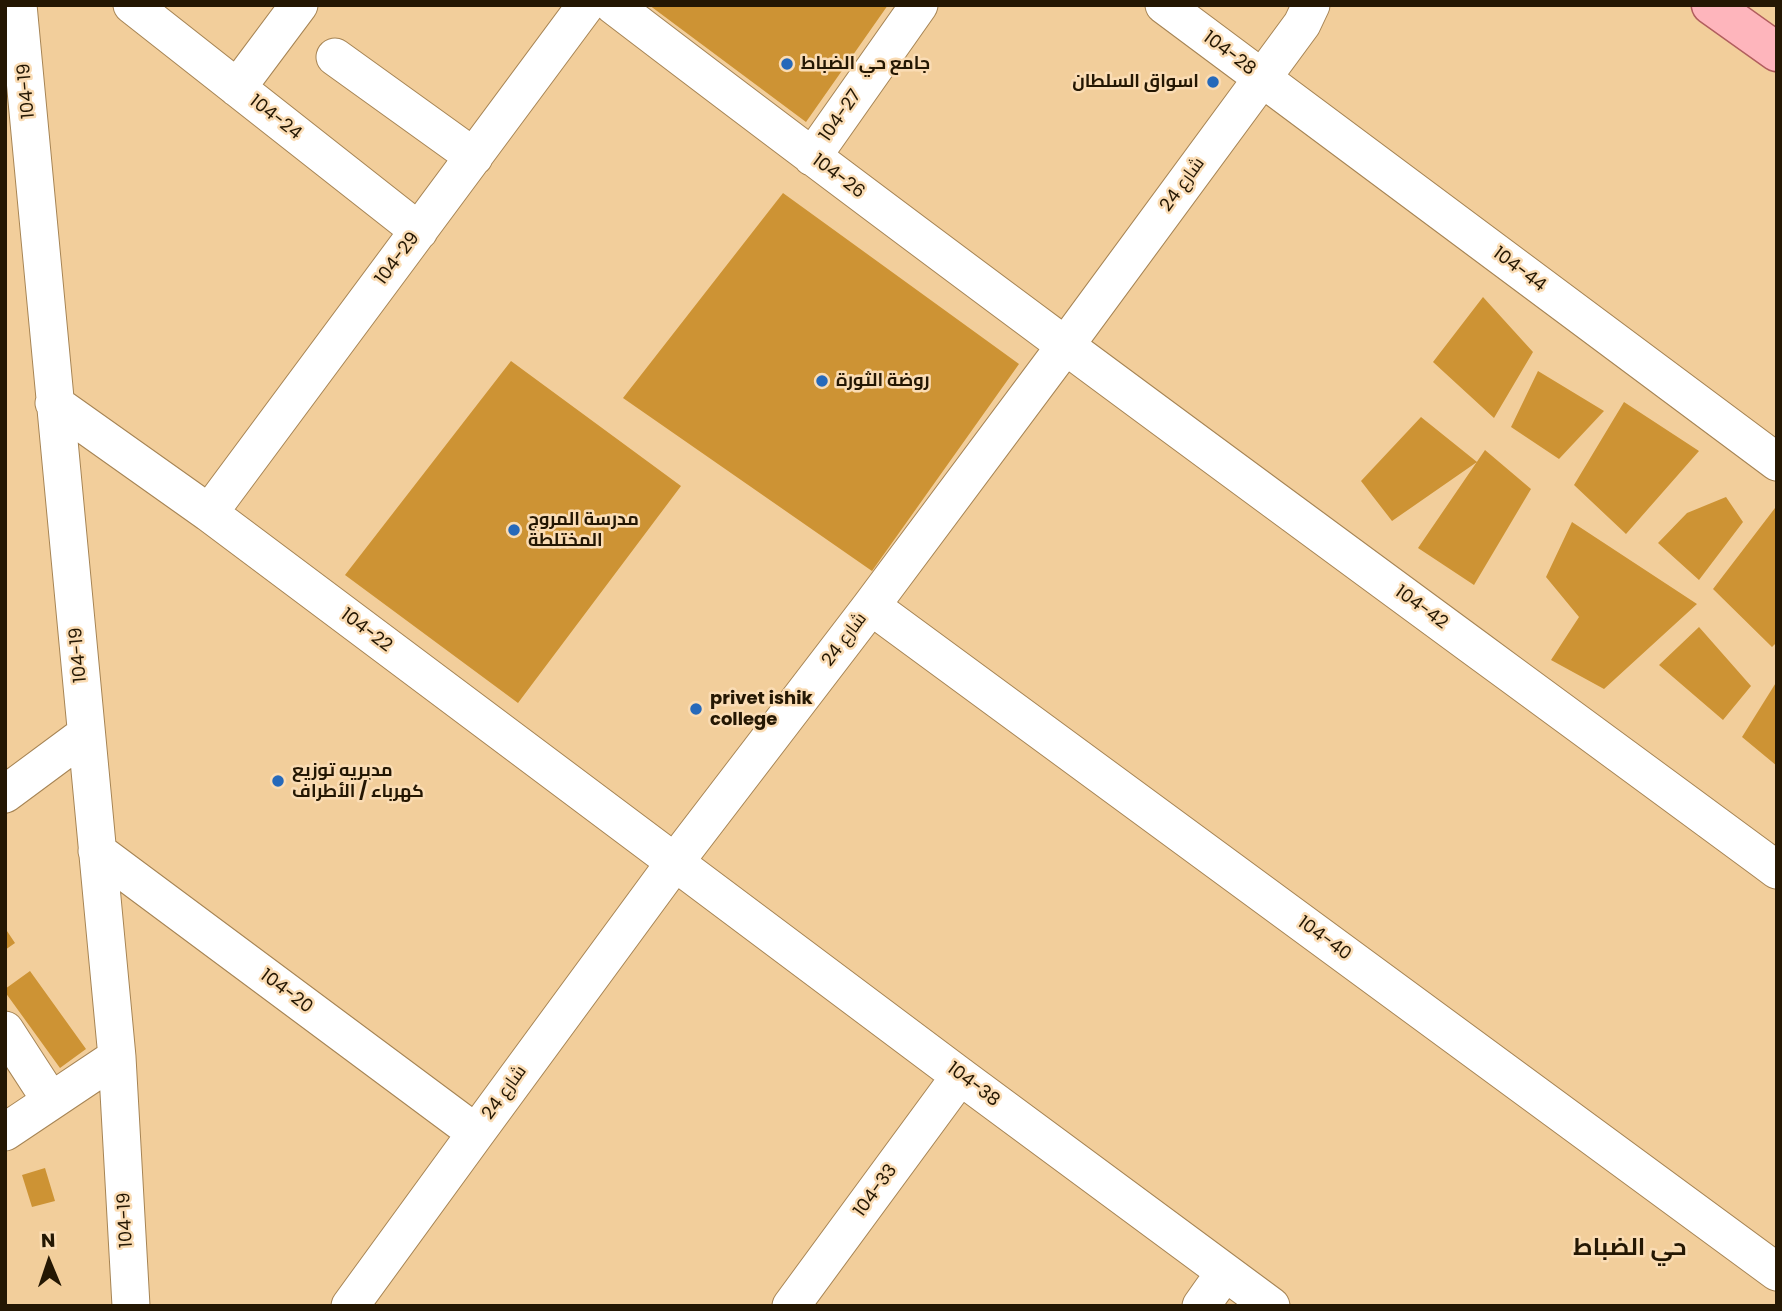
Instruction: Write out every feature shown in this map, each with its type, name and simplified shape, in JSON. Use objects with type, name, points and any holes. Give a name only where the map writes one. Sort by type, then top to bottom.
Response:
[{"type":"main road","points":[[1711,5],[1777,52]]},
{"type":"street","name":"104-19","points":[[18,5],[16,72],[54,403],[117,1057],[131,1306]]},
{"type":"street","name":"104-24","points":[[132,5],[419,231]]},
{"type":"street","points":[[237,88],[299,5]]},
{"type":"street","name":"104-29","points":[[209,513],[586,5]]},
{"type":"street","name":"104-26","points":[[613,5],[1065,346]]},
{"type":"street","name":"104-27","points":[[812,157],[919,5]]},
{"type":"street","name":"104-28","points":[[1164,5],[1261,78]]},
{"type":"street","name":"شارع 24","points":[[350,1306],[676,862],[871,607],[1065,346],[1310,11]]},
{"type":"street","points":[[335,57],[474,157]]},
{"type":"street","name":"104-44","points":[[1261,78],[1777,462]]},
{"type":"street","name":"104-42","points":[[1065,346],[1777,870]]},
{"type":"street","name":"104-22","points":[[54,403],[209,513],[676,862]]},
{"type":"street","name":"104-40","points":[[871,607],[1777,1272]]},
{"type":"street","points":[[8,786],[86,734]]},
{"type":"street","name":"104-20","points":[[97,851],[476,1133]]},
{"type":"street","name":"104-38","points":[[676,862],[1271,1306]]},
{"type":"street","points":[[5,1030],[51,1101]]},
{"type":"street","points":[[5,1132],[117,1057]]},
{"type":"street","name":"104-33","points":[[791,1306],[960,1076]]},
{"type":"street","points":[[1201,1306],[1226,1272]]},
{"type":"building","name":"جامع حي الضباط","points":[[649,5],[888,5],[806,122]]},
{"type":"building","name":"روضة الثورة","points":[[783,193],[1019,364],[872,571],[623,398]]},
{"type":"building","points":[[1483,297],[1533,352],[1494,418],[1433,362]]},
{"type":"building","name":"مدرسة المروج المختلطة","points":[[511,361],[681,486],[518,703],[345,575]]},
{"type":"building","points":[[1538,371],[1604,411],[1559,459],[1511,427]]},
{"type":"building","points":[[1624,402],[1699,451],[1626,534],[1574,485]]},
{"type":"building","points":[[1421,417],[1477,462],[1392,521],[1361,481]]},
{"type":"building","points":[[1485,450],[1531,489],[1474,585],[1418,548]]},
{"type":"building","points":[[1726,497],[1743,522],[1699,580],[1658,543],[1687,513]]},
{"type":"building","points":[[1775,508],[1777,642],[1772,647],[1713,589]]},
{"type":"building","points":[[1572,522],[1697,604],[1604,689],[1551,660],[1579,617],[1546,577]]},
{"type":"building","points":[[1699,627],[1751,686],[1723,720],[1659,665]]},
{"type":"building","points":[[1777,681],[1777,766],[1742,737]]},
{"type":"building","points":[[5,928],[15,943],[5,950]]},
{"type":"building","points":[[30,971],[86,1049],[60,1068],[5,992],[5,989]]},
{"type":"building","points":[[45,1168],[55,1201],[32,1207],[22,1175]]},
{"type":"place","name":"جامع حي الضباط","points":[[787,64]]},
{"type":"place","name":"اسواق السلطان","points":[[1213,82]]},
{"type":"place","name":"روضة الثورة","points":[[822,381]]},
{"type":"place","name":"مدرسة المروج المختلطة","points":[[514,530]]},
{"type":"place","name":"privet ishik college","points":[[696,709]]},
{"type":"place","name":"مديريه توزيع كهرباء / الأطراف","points":[[278,781]]},
{"type":"district","name":"حي الضباط","points":[[1630,1249]]}]
